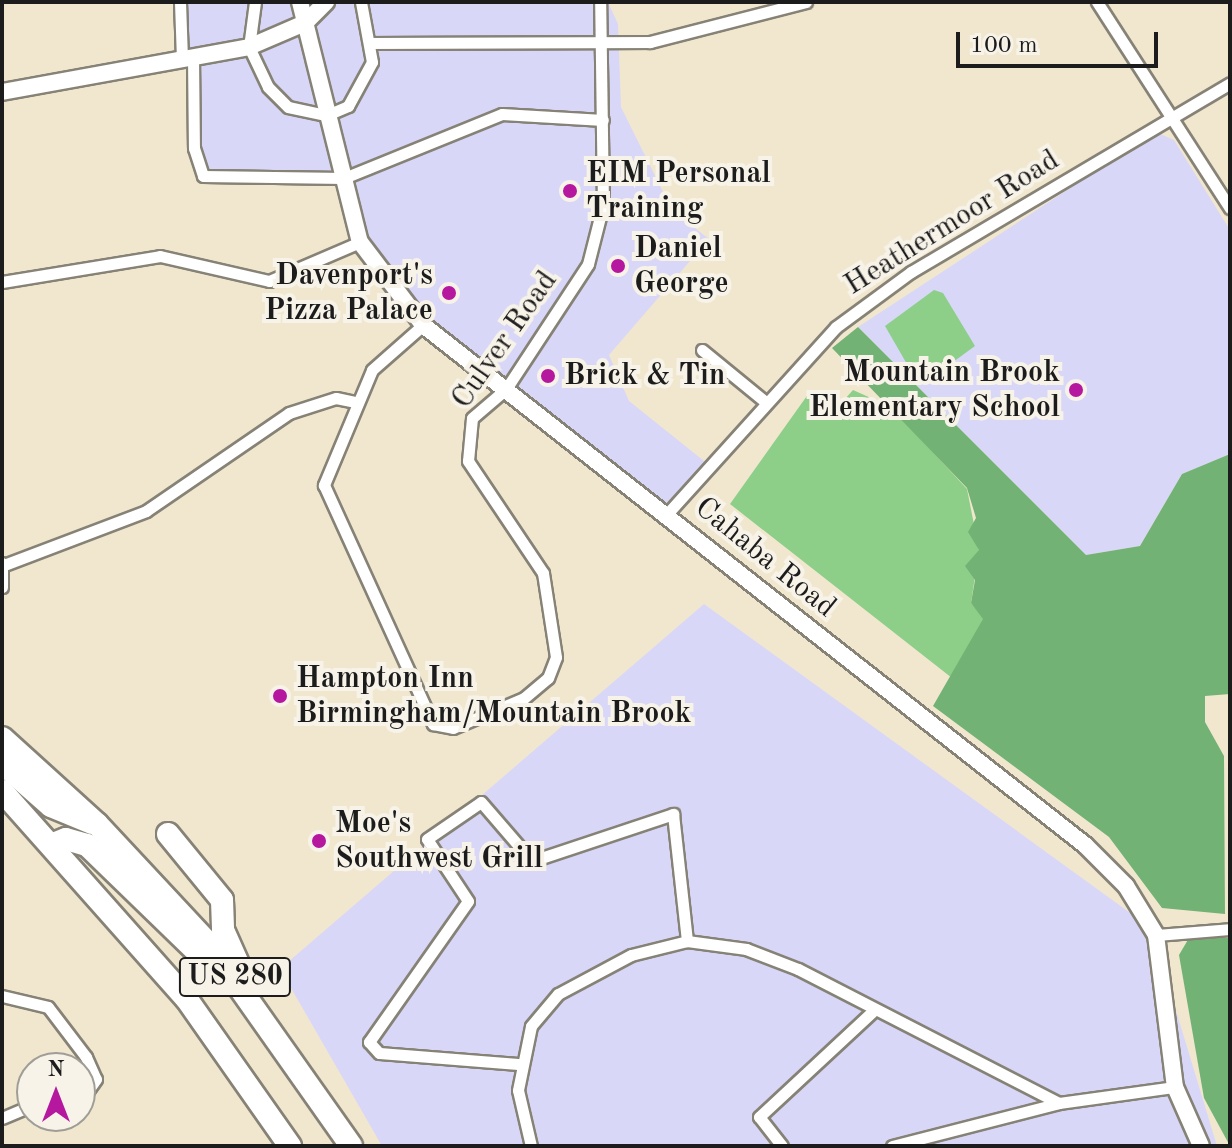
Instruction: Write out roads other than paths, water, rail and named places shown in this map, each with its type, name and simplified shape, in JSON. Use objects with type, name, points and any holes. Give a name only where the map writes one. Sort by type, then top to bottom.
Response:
[{"type":"highway","name":"US 280","points":[[2,738],[97,824],[254,1002],[351,1146]]},
{"type":"highway","points":[[2,763],[51,806],[97,824]]},
{"type":"highway","name":"US 280","points":[[2,791],[186,998],[290,1146]]},
{"type":"highway","points":[[168,834],[222,900],[223,930],[254,1002]]},
{"type":"highway","points":[[51,845],[66,839],[87,845],[254,1002]]},
{"type":"street","points":[[180,2],[197,166],[215,176],[344,178],[502,114],[603,120]]},
{"type":"street","points":[[255,2],[249,47],[288,107],[327,115],[365,85],[373,43],[361,2]]},
{"type":"street","name":"Cahaba Road","points":[[300,2],[360,242],[423,325],[1085,845],[1126,886],[1156,935],[1175,1087],[1201,1146]]},
{"type":"street","points":[[2,92],[249,47],[305,23],[326,2]]},
{"type":"street","name":"Culver Road","points":[[355,402],[324,485],[433,724],[453,728],[524,698],[548,678],[556,657],[543,573],[468,461],[472,418],[506,389],[588,264],[603,205],[604,39],[600,2]]},
{"type":"street","points":[[373,43],[676,39],[806,2]]},
{"type":"street","points":[[1097,2],[1167,118],[1230,208]]},
{"type":"street","name":"Heathermoor Road","points":[[667,514],[763,400],[836,327],[911,272],[1230,83]]},
{"type":"street","points":[[2,282],[160,256],[269,281],[360,242]]},
{"type":"street","points":[[2,587],[3,564],[146,511],[289,413],[336,398],[355,402],[372,370],[423,325]]},
{"type":"street","points":[[702,350],[763,400]]},
{"type":"street","points":[[518,1064],[379,1053],[369,1042],[468,901],[427,839],[481,802],[532,861],[673,814],[687,941]]},
{"type":"street","points":[[1156,935],[1175,930],[1230,929]]},
{"type":"street","points":[[531,1146],[518,1064],[531,1026],[558,994],[631,955],[687,941],[746,949],[1059,1103]]},
{"type":"street","points":[[2,996],[48,1007],[82,1052]]},
{"type":"street","points":[[782,1146],[759,1117],[874,1010]]},
{"type":"street","points":[[892,1146],[1059,1103],[1175,1087]]},
{"type":"place","name":"EIM Personal Training","points":[[570,191]]},
{"type":"place","name":"Daniel George","points":[[618,266]]},
{"type":"place","name":"Davenport's Pizza Palace","points":[[449,293]]},
{"type":"place","name":"Brick & Tin","points":[[548,376]]},
{"type":"place","name":"Mountain Brook Elementary School","points":[[1076,390]]},
{"type":"place","name":"Hampton Inn Birmingham/Mountain Brook","points":[[280,696]]},
{"type":"place","name":"Moe's Southwest Grill","points":[[319,841]]}]
